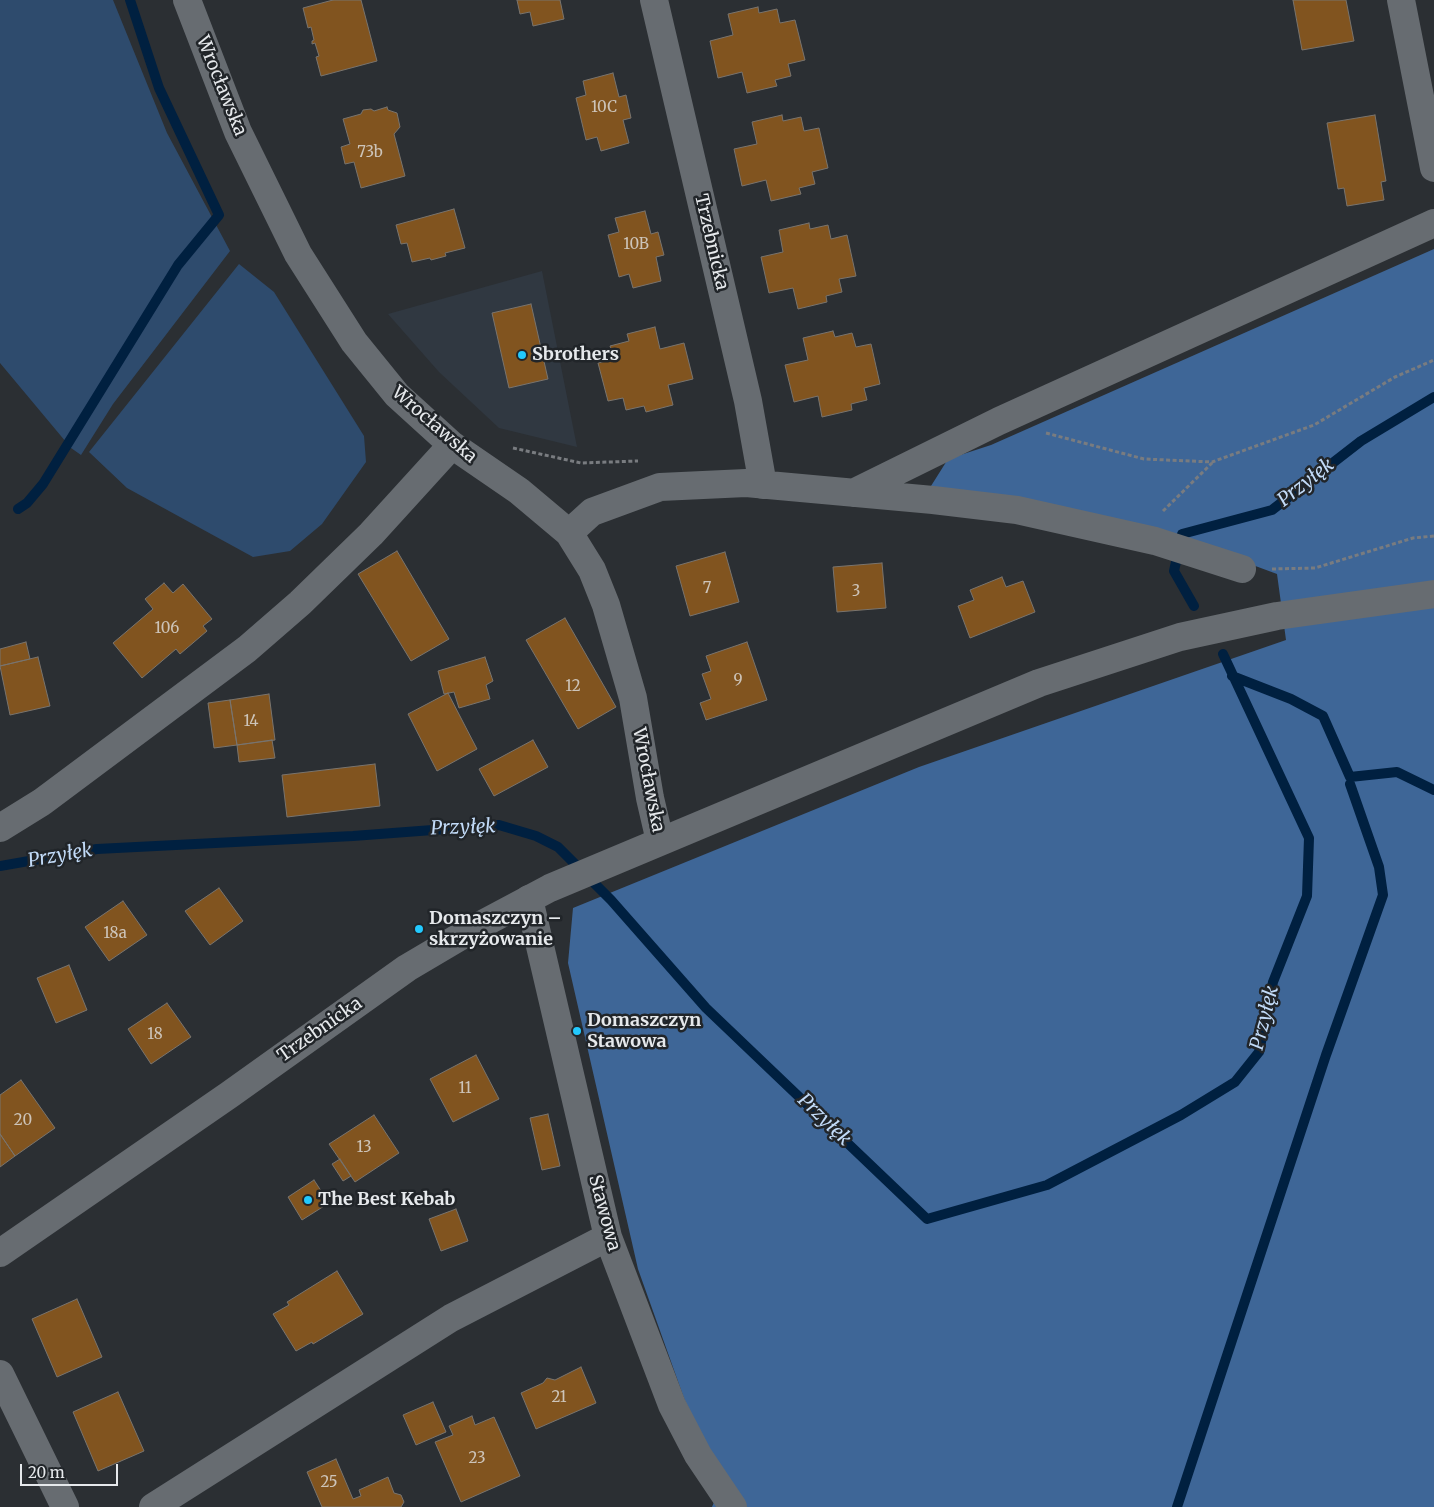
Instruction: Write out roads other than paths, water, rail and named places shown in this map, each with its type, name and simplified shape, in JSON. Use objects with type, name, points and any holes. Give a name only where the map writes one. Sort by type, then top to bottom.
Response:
[{"type":"street","name":"Wrocławska","points":[[187,0],[238,132],[298,254],[354,342],[397,395],[452,445],[520,491],[569,534],[592,570],[609,614],[633,698],[650,798],[660,841]]},
{"type":"street","name":"Trzebnicka","points":[[654,0],[748,400],[763,485]]},
{"type":"street","points":[[1401,0],[1434,168]]},
{"type":"street","points":[[852,494],[999,421],[1434,223]]},
{"type":"street","points":[[0,828],[42,802],[127,740],[260,638],[300,603],[371,534],[452,445]]},
{"type":"street","points":[[569,534],[592,512],[660,487],[746,483],[1017,510],[1147,540],[1242,569]]},
{"type":"street","name":"Trzebnicka","points":[[0,1253],[229,1095],[407,968],[473,929],[540,893],[619,858],[1039,683],[1180,636],[1277,616],[1434,594]]},
{"type":"street","name":"Stawowa","points":[[540,893],[608,1237],[672,1405],[698,1455],[734,1507]]},
{"type":"street","points":[[153,1507],[336,1388],[451,1318],[608,1237]]},
{"type":"street","points":[[0,1374],[66,1507]]},
{"type":"waterway","points":[[18,509],[27,503],[43,484],[178,265],[219,215],[159,88],[130,0]]},
{"type":"waterway","name":"Przyłęk","points":[[1194,606],[1174,571],[1182,534],[1272,510],[1361,441],[1434,397]]},
{"type":"waterway","name":"Przyłęk","points":[[0,866],[97,849],[353,836],[499,825],[536,836],[558,847],[611,900],[706,1008],[927,1219],[1047,1185],[1181,1115],[1235,1082],[1259,1052],[1273,982],[1307,896],[1309,838],[1223,654]]},
{"type":"waterway","points":[[1232,676],[1291,699],[1323,716],[1350,777],[1397,772],[1434,790]]},
{"type":"waterway","points":[[1177,1507],[1326,1055],[1383,895],[1379,867],[1350,784]]},
{"type":"place","name":"Sbrothers","points":[[522,355]]},
{"type":"place","name":"Domaszczyn – skrzyżowanie","points":[[419,929]]},
{"type":"place","name":"Domaszczyn Stawowa","points":[[577,1031]]},
{"type":"place","name":"The Best Kebab","points":[[308,1200]]}]
